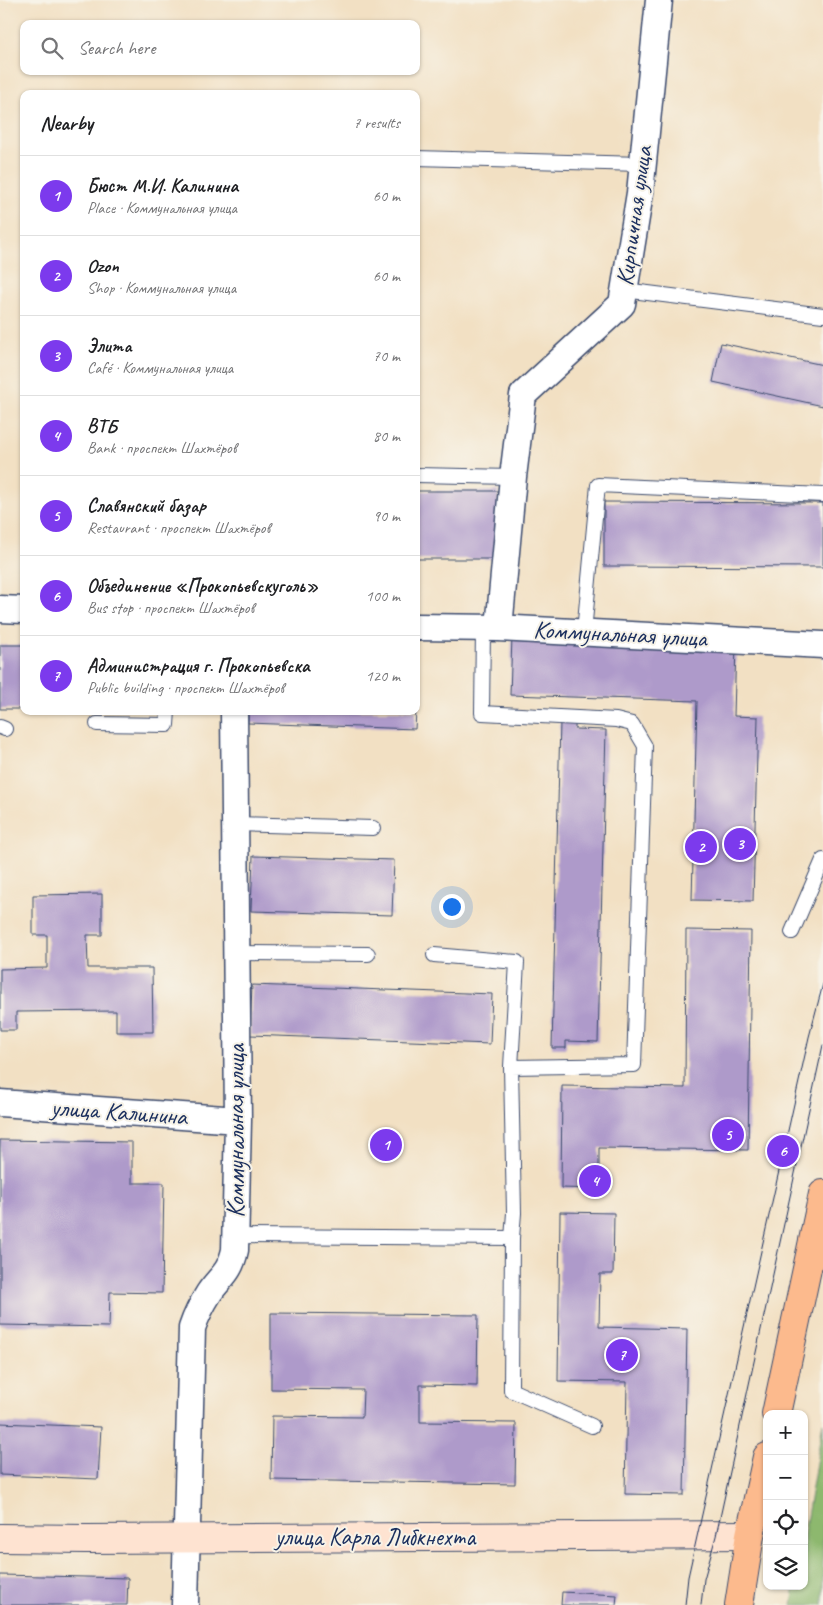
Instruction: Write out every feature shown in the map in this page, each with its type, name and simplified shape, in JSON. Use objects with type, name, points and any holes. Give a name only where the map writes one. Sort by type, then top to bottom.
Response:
[{"type":"main road","points":[[777,1410],[823,1194]]},
{"type":"main road","points":[[739,1605],[750,1536],[763,1476]]},
{"type":"street","name":"Кирпичная улица","points":[[491,628],[523,395],[622,304],[640,194],[659,0]]},
{"type":"street","points":[[0,609],[20,610]]},
{"type":"street","name":"Коммунальная улица","points":[[420,628],[491,628],[823,645]]},
{"type":"street","name":"Коммунальная улица","points":[[185,1605],[192,1328],[196,1314],[232,1263],[235,1250],[238,1120],[234,715]]},
{"type":"street","name":"улица Калинина","points":[[0,1103],[238,1120]]},
{"type":"street","name":"улица Карла Либкнехта","points":[[0,1538],[750,1536]]},
{"type":"lane","points":[[420,158],[642,164]]},
{"type":"lane","points":[[624,290],[823,315]]},
{"type":"lane","points":[[420,474],[513,477]]},
{"type":"lane","points":[[584,632],[598,485],[823,495]]},
{"type":"lane","points":[[491,628],[482,713],[616,720],[632,724],[644,746],[634,1065],[511,1067]]},
{"type":"lane","points":[[97,724],[167,725],[168,715]]},
{"type":"lane","points":[[235,824],[372,828]]},
{"type":"lane","points":[[792,932],[823,860]]},
{"type":"lane","points":[[236,953],[368,954]]},
{"type":"lane","points":[[434,955],[517,962],[511,1067],[514,1212],[512,1238],[511,1390],[592,1426]]},
{"type":"lane","points":[[235,1236],[512,1238]]},
{"type":"green space","points":[[823,1422],[823,1605],[792,1605],[794,1590],[808,1590],[808,1510]]},
{"type":"building","points":[[721,343],[823,365],[823,406],[713,382]]},
{"type":"building","points":[[420,491],[498,491],[498,559],[420,559]]},
{"type":"building","points":[[604,502],[823,503],[823,567],[604,566]]},
{"type":"building","points":[[512,637],[736,643],[734,716],[758,717],[753,901],[692,900],[697,701],[510,695]]},
{"type":"building","points":[[0,645],[20,645],[20,709],[0,709]]},
{"type":"building","points":[[248,715],[416,715],[415,729],[248,723]]},
{"type":"building","points":[[560,722],[575,723],[575,729],[606,730],[598,1042],[566,1041],[566,1048],[552,1048]]},
{"type":"building","points":[[253,856],[394,860],[392,915],[251,911]]},
{"type":"building","points":[[102,894],[102,935],[87,935],[88,968],[152,968],[153,1032],[116,1032],[116,1011],[16,1012],[16,1030],[0,1030],[0,969],[47,968],[47,935],[33,935],[33,895]]},
{"type":"building","points":[[686,930],[751,931],[748,1150],[599,1148],[599,1189],[561,1188],[562,1086],[685,1088]]},
{"type":"building","points":[[252,985],[492,994],[490,1044],[250,1035]]},
{"type":"building","points":[[0,1140],[132,1142],[132,1183],[164,1183],[162,1293],[110,1292],[109,1327],[0,1325]]},
{"type":"building","points":[[560,1212],[614,1213],[613,1274],[600,1274],[599,1327],[687,1329],[684,1495],[625,1494],[627,1382],[558,1381]]},
{"type":"building","points":[[271,1313],[478,1315],[477,1386],[420,1385],[420,1422],[516,1423],[515,1484],[271,1480],[272,1416],[362,1417],[363,1390],[271,1389]]},
{"type":"building","points":[[0,1423],[101,1427],[98,1479],[0,1475]]},
{"type":"building","points":[[0,1575],[128,1578],[127,1605],[0,1605]]},
{"type":"building","points":[[562,1592],[617,1595],[616,1605],[561,1605]]},
{"type":"tram line","points":[[685,1605],[688,1577],[809,1037],[823,984]]},
{"type":"tram line","points":[[701,1605],[704,1579],[716,1536],[823,1045]]},
{"type":"place","name":"Элита","points":[[740,844]]},
{"type":"place","name":"Ozon","points":[[701,847]]},
{"type":"place","name":"Славянский базар","points":[[728,1135]]},
{"type":"place","name":"Бюст М.И. Калинина","points":[[386,1145]]},
{"type":"place","name":"Объединение «Прокопьевскуголь»","points":[[783,1151]]},
{"type":"place","name":"ВТБ","points":[[595,1181]]},
{"type":"place","name":"Администрация г. Прокопьевска","points":[[622,1355]]}]
